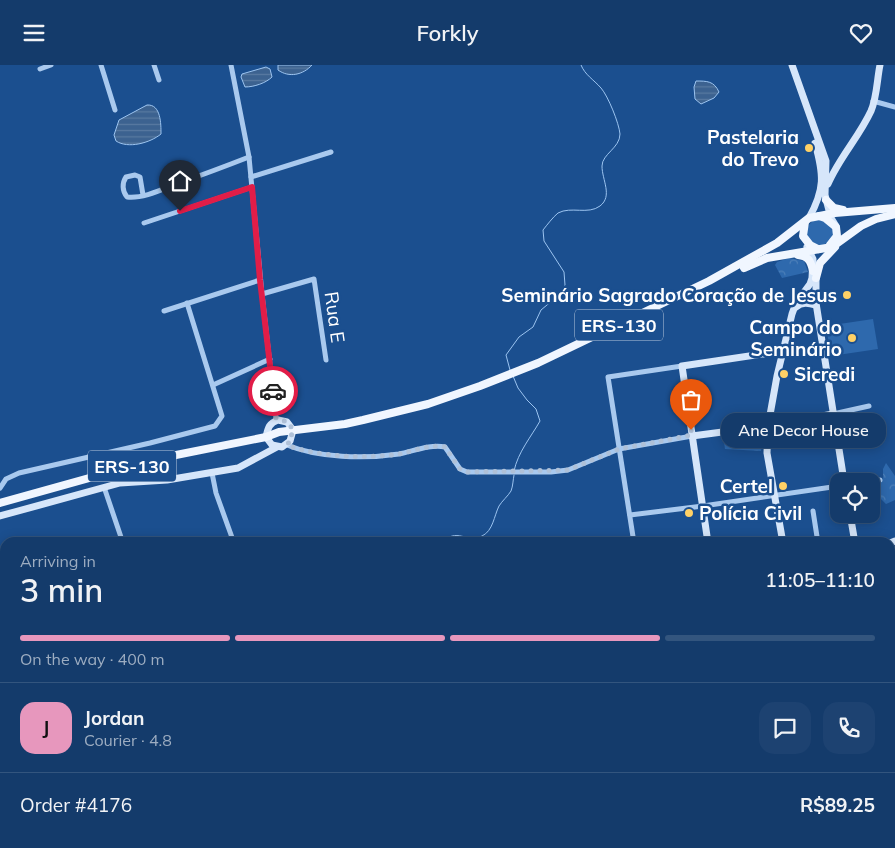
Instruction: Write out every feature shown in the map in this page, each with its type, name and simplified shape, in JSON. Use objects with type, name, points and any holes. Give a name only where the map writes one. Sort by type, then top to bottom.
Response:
[{"type":"main road","points":[[792,65],[826,161],[824,165],[823,188]]},
{"type":"main road","points":[[843,473],[816,305],[813,259],[803,236],[807,220],[823,188],[848,151],[872,109],[880,65]]},
{"type":"main road","points":[[782,537],[766,453],[768,425],[777,376],[794,309],[810,284],[818,261],[837,236],[836,227],[826,201],[820,162],[808,114]]},
{"type":"main road","points":[[826,161],[841,156],[848,151]]},
{"type":"main road","points":[[826,201],[834,208],[850,211]]},
{"type":"main road","name":"ERS-130","points":[[709,281],[777,243],[807,220],[831,213],[895,209]]},
{"type":"main road","name":"ERS-130","points":[[1,500],[161,458],[266,437],[293,429],[345,424],[428,404],[528,367],[709,281],[767,258],[832,247],[850,233],[876,219],[895,214]]},
{"type":"main road","points":[[819,216],[836,227]]},
{"type":"main road","points":[[813,276],[823,258],[850,233]]},
{"type":"main road","points":[[803,236],[810,245],[818,249]]},
{"type":"main road","points":[[786,254],[806,256],[809,259],[813,276]]},
{"type":"main road","points":[[794,309],[800,304],[816,305]]},
{"type":"main road","points":[[707,537],[682,366],[783,351]]},
{"type":"main road","points":[[692,435],[833,415]]},
{"type":"main road","points":[[0,516],[120,483],[168,480],[238,467],[276,447],[287,445],[293,429],[287,422],[278,420],[272,422],[268,428],[266,437],[276,447]]},
{"type":"main road","points":[[852,523],[854,537]]},
{"type":"street","points":[[40,69],[51,65]]},
{"type":"street","points":[[101,65],[116,110]]},
{"type":"street","points":[[154,65],[159,79]]},
{"type":"street","points":[[231,65],[249,157],[260,280],[276,418],[278,420]]},
{"type":"street","points":[[873,101],[895,107]]},
{"type":"street","points":[[251,177],[331,151]]},
{"type":"street","points":[[143,195],[140,177],[135,175],[126,177],[122,188],[127,197],[133,198],[143,195],[249,157]]},
{"type":"street","points":[[144,223],[252,187]]},
{"type":"street","name":"Rua E","points":[[262,294],[314,279],[326,360]]},
{"type":"street","points":[[164,311],[260,280]]},
{"type":"street","points":[[0,482],[19,473],[215,426],[222,416],[186,303]]},
{"type":"street","points":[[212,385],[270,359]]},
{"type":"street","points":[[633,537],[608,377],[682,366]]},
{"type":"street","points":[[833,415],[869,406]]},
{"type":"street","points":[[287,445],[299,450],[359,456],[398,454],[437,445],[445,447],[460,469],[467,472],[551,472],[568,470],[619,449],[692,435]]},
{"type":"street","points":[[212,473],[216,493],[232,537]]},
{"type":"street","points":[[0,488],[6,479]]},
{"type":"street","points":[[104,487],[121,537]]},
{"type":"street","points":[[630,515],[830,487]]},
{"type":"street","points":[[813,511],[817,537]]},
{"type":"green space","points":[[820,219],[830,222],[833,232],[830,242],[820,245],[810,242],[807,232],[810,222]]},
{"type":"green space","points":[[789,258],[804,261],[808,272],[782,278],[775,265],[777,262]]},
{"type":"green space","name":"Campo do Seminário","points":[[873,319],[878,349],[831,356],[826,326]]},
{"type":"green space","points":[[764,429],[761,451],[725,449],[723,434]]},
{"type":"green space","points":[[886,463],[895,476],[895,500],[886,504],[880,498],[883,469]]},
{"type":"shaded area","points":[[278,65],[312,65],[300,73],[291,75],[278,70]]},
{"type":"shaded area","points":[[266,67],[270,69],[272,77],[260,84],[245,87],[241,77],[242,74]]},
{"type":"shaded area","points":[[696,81],[710,82],[719,92],[714,98],[701,104],[695,99],[694,87]]},
{"type":"shaded area","points":[[147,105],[152,106],[158,111],[161,134],[151,140],[133,145],[116,141],[114,135],[119,120]]},
{"type":"waterway","points":[[510,370],[506,355],[519,337],[533,327],[541,310],[559,295],[565,285],[564,272],[544,241],[543,230],[558,213],[568,210],[595,209],[604,202],[606,197],[602,166],[605,158],[617,143],[620,134],[613,110],[604,92],[581,65]]},
{"type":"waterway","points":[[513,376],[518,388],[536,409],[540,421],[522,451],[514,471]]},
{"type":"waterway","points":[[479,537],[489,531],[499,506],[511,491],[514,475]]},
{"type":"waterway","points":[[450,537],[457,535],[466,537]]},
{"type":"way so far","points":[[273,391],[276,418],[287,422],[293,429],[292,437],[287,445],[299,450],[359,456],[398,454],[437,445],[445,447],[460,469],[467,472],[551,472],[568,470],[587,464],[604,454],[616,452],[619,449],[692,435],[691,430]]},
{"type":"place","name":"Pastelaria do Trevo","points":[[809,148]]},
{"type":"place","name":"Seminário Sagrado Coração de Jesus","points":[[847,295]]},
{"type":"place","name":"Campo do Seminário","points":[[852,338]]},
{"type":"place","name":"Sicredi","points":[[784,374]]},
{"type":"place","name":"Ane Decor House","points":[[691,430]]},
{"type":"place","name":"Certel","points":[[783,486]]},
{"type":"place","name":"Polícia Civil","points":[[689,513]]},
{"type":"route","points":[[180,211],[252,187],[260,280],[273,391]]}]
